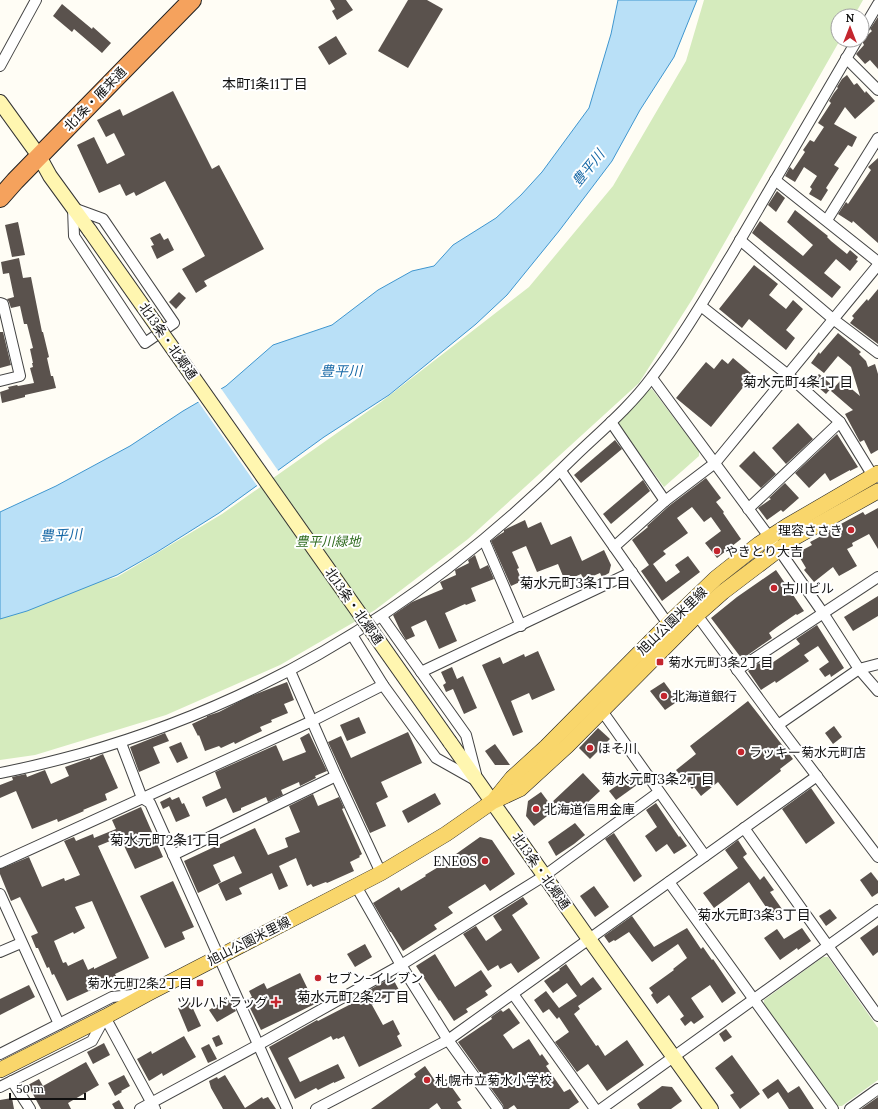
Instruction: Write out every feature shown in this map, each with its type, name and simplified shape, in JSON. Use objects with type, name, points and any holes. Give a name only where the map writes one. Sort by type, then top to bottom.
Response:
[{"type":"highway","name":"北1条・雁来通","points":[[0,198],[39,156],[192,0]]},
{"type":"main road","name":"旭山公園米里線","points":[[0,1070],[356,886],[412,855],[492,802],[520,789],[567,746],[697,615],[773,544],[787,526],[876,475]]},
{"type":"main road","name":"旭山公園米里線","points":[[492,802],[512,778],[546,748],[668,624],[716,578],[759,544],[773,544],[794,538],[878,491]]},
{"type":"street","points":[[0,66],[36,0]]},
{"type":"street","points":[[870,18],[878,4]]},
{"type":"street","points":[[0,773],[37,766],[121,742],[181,721],[222,704],[290,670],[352,635],[428,584],[484,540],[526,504],[561,471],[611,422],[652,378],[701,306],[852,48]]},
{"type":"street","points":[[846,58],[878,90]]},
{"type":"street","name":"北13条・北郷通","points":[[0,102],[39,156],[50,176],[544,876],[711,1109]]},
{"type":"street","points":[[827,220],[878,138]]},
{"type":"street","points":[[614,547],[665,501],[715,463],[878,263],[827,220],[775,180]]},
{"type":"street","points":[[74,208],[103,219],[174,323],[145,343],[74,236],[74,208]]},
{"type":"street","points":[[740,240],[833,319],[878,353]]},
{"type":"street","points":[[0,303],[3,304],[20,376],[0,381]]},
{"type":"street","points":[[701,306],[788,375],[840,422],[876,475]]},
{"type":"street","points":[[652,378],[823,612],[859,669],[878,691]]},
{"type":"street","points":[[611,422],[665,501]]},
{"type":"street","points":[[748,509],[840,422]]},
{"type":"street","points":[[561,471],[668,624]]},
{"type":"street","points":[[484,540],[521,626]]},
{"type":"street","points":[[421,672],[521,626],[632,572]]},
{"type":"street","points":[[737,670],[878,577]]},
{"type":"street","points":[[697,615],[878,857]]},
{"type":"street","points":[[382,616],[466,735],[477,781]]},
{"type":"street","points":[[352,635],[384,685],[436,758],[477,781]]},
{"type":"street","points":[[778,725],[859,669],[878,664]]},
{"type":"street","points":[[290,670],[380,873]]},
{"type":"street","points":[[0,863],[312,721],[384,685]]},
{"type":"street","points":[[602,711],[705,856]]},
{"type":"street","points":[[121,742],[142,798],[150,803],[287,1109]]},
{"type":"street","points":[[173,854],[336,776]]},
{"type":"street","points":[[316,1109],[448,1040],[817,776]]},
{"type":"street","points":[[140,1109],[154,1106],[258,1045],[402,965],[544,876],[659,792]]},
{"type":"street","points":[[744,828],[878,1016]]},
{"type":"street","points":[[669,882],[833,1109]]},
{"type":"street","points":[[356,886],[448,1040],[498,1109]]},
{"type":"street","points":[[0,894],[58,1024]]},
{"type":"street","points":[[601,1109],[878,910]]},
{"type":"street","points":[[0,952],[21,943]]},
{"type":"street","points":[[0,1054],[112,997],[148,993]]},
{"type":"street","points":[[513,994],[595,1109]]},
{"type":"street","points":[[105,1016],[154,1106]]},
{"type":"street","points":[[0,1087],[92,1041],[105,1016]]},
{"type":"street","points":[[12,1081],[30,1109]]},
{"type":"street","points":[[850,1109],[878,1089]]},
{"type":"green space","name":"豊平川緑地","points":[[704,0],[863,0],[858,8],[830,8],[830,48],[835,48],[693,298],[639,383],[468,539],[375,610],[280,665],[166,715],[35,755],[0,760],[0,608],[117,577],[222,514],[381,402],[529,287],[613,186],[686,61]]},
{"type":"green space","points":[[652,389],[699,451],[699,456],[664,487],[615,420],[637,403],[648,390]]},
{"type":"green space","points":[[823,957],[828,957],[878,1028],[878,1080],[842,1106],[837,1106],[764,1004],[764,1000]]},
{"type":"water","name":"豊平川","points":[[618,0],[697,0],[674,57],[640,110],[612,161],[559,231],[507,295],[476,324],[389,395],[324,437],[219,513],[117,575],[27,611],[0,619],[0,512],[56,486],[130,446],[183,411],[226,386],[273,345],[332,325],[378,290],[412,271],[434,266],[453,245],[496,218],[521,195],[542,172],[589,108],[611,34]]},
{"type":"pier","points":[[220,387],[279,472],[258,487],[197,400]]},
{"type":"building","points":[[330,0],[346,0],[353,10],[337,20],[332,11],[335,9]]},
{"type":"building","points":[[408,0],[427,0],[443,9],[408,68],[378,51]]},
{"type":"building","points":[[62,4],[92,29],[93,27],[111,43],[102,53],[74,29],[72,32],[53,16]]},
{"type":"building","points":[[878,17],[878,69],[870,60],[865,64],[856,54],[861,48],[870,48],[870,33],[872,31],[870,29]]},
{"type":"building","points":[[336,36],[347,54],[329,65],[318,47]]},
{"type":"building","points":[[847,75],[854,85],[857,83],[865,93],[866,91],[875,101],[855,119],[845,107],[834,124],[857,137],[852,147],[848,145],[834,165],[839,168],[826,188],[828,190],[821,201],[809,194],[812,189],[810,187],[817,176],[804,167],[795,182],[785,176],[790,167],[793,170],[805,152],[803,150],[810,140],[814,142],[824,127],[818,123],[831,103],[829,101],[838,88],[837,87],[842,79]]},
{"type":"building","points":[[173,91],[212,169],[219,165],[264,249],[204,281],[207,286],[196,293],[182,269],[205,256],[165,181],[136,196],[134,192],[126,196],[120,184],[99,193],[77,145],[94,137],[107,164],[125,155],[114,133],[106,137],[97,120],[120,109],[123,116]]},
{"type":"building","points":[[878,158],[878,243],[853,221],[852,223],[838,214],[846,202],[848,204],[871,170],[868,167]]},
{"type":"building","points":[[777,191],[785,198],[776,212],[768,205]]},
{"type":"building","points":[[795,210],[828,236],[827,237],[831,241],[847,254],[850,250],[858,257],[856,260],[858,261],[850,271],[836,259],[824,273],[841,287],[832,298],[752,233],[760,221],[803,256],[813,245],[787,222]]},
{"type":"building","points":[[18,222],[25,255],[12,257],[5,225]]},
{"type":"building","points":[[160,233],[164,240],[168,238],[174,250],[157,259],[151,246],[154,245],[150,238]]},
{"type":"building","points":[[19,258],[23,278],[31,277],[42,332],[49,357],[47,358],[51,376],[53,376],[56,388],[25,395],[25,397],[2,403],[0,392],[9,389],[8,387],[34,383],[30,368],[33,367],[33,363],[30,349],[33,348],[27,324],[24,324],[20,306],[11,308],[7,299],[14,297],[9,273],[3,274],[1,262]]},
{"type":"building","points":[[754,265],[778,284],[769,295],[786,309],[793,300],[803,309],[786,330],[795,338],[786,350],[749,319],[742,328],[719,309]]},
{"type":"building","points":[[878,289],[878,344],[850,323],[854,318],[852,316]]},
{"type":"building","points":[[179,292],[186,298],[176,309],[169,302]]},
{"type":"building","points":[[0,332],[3,332],[11,365],[0,368]]},
{"type":"building","points":[[838,333],[861,352],[859,354],[866,361],[868,367],[875,364],[878,374],[878,450],[871,454],[864,440],[860,442],[845,414],[853,410],[831,391],[841,380],[860,396],[851,367],[838,356],[824,373],[811,363],[819,352],[820,354]]},
{"type":"building","points":[[733,358],[753,375],[711,427],[676,398],[706,362],[714,369],[722,359],[728,364]]},
{"type":"building","points":[[819,374],[833,386],[826,394],[812,382]]},
{"type":"building","points":[[798,423],[813,439],[786,464],[772,448]]},
{"type":"building","points":[[837,434],[858,467],[830,481],[825,473],[809,488],[795,473]]},
{"type":"building","points":[[615,440],[622,449],[581,483],[574,475]]},
{"type":"building","points":[[754,451],[776,474],[761,488],[739,466]]},
{"type":"building","points":[[706,478],[721,498],[716,502],[741,539],[717,558],[705,543],[721,531],[711,517],[704,522],[692,507],[677,518],[688,533],[663,551],[666,554],[653,564],[666,582],[680,572],[675,565],[688,556],[700,572],[662,601],[641,571],[649,565],[632,540],[648,527],[647,526],[669,506]]},
{"type":"building","points":[[643,480],[650,491],[611,524],[603,514]]},
{"type":"building","points":[[785,483],[799,498],[783,512],[781,510],[767,520],[758,508],[771,499],[769,498]]},
{"type":"building","points":[[878,508],[878,549],[869,534],[852,543],[853,546],[847,549],[857,566],[839,576],[833,567],[814,582],[804,570],[806,568],[797,553],[812,545],[810,542],[827,533],[826,532],[863,512],[865,515]]},
{"type":"building","points":[[525,520],[528,528],[541,522],[551,545],[571,536],[582,561],[604,550],[611,565],[609,573],[602,577],[600,573],[584,580],[581,574],[565,581],[558,564],[537,572],[526,546],[512,552],[519,568],[517,569],[522,581],[511,586],[491,541],[504,532],[504,530]]},
{"type":"building","points":[[475,555],[480,569],[488,565],[494,579],[471,588],[476,601],[445,613],[457,641],[439,649],[426,620],[411,627],[415,636],[406,640],[393,615],[412,602],[443,589],[440,582],[456,575],[455,570],[469,563],[468,560]]},
{"type":"building","points":[[776,570],[804,611],[797,615],[796,614],[769,633],[772,638],[742,659],[711,618],[737,597]]},
{"type":"building","points":[[878,596],[878,616],[853,631],[844,617]]},
{"type":"building","points":[[817,625],[844,668],[831,677],[830,674],[825,677],[819,669],[829,662],[818,646],[804,655],[809,661],[776,683],[775,681],[761,690],[748,671],[759,663],[763,669],[800,644],[796,639]]},
{"type":"building","points":[[538,651],[555,690],[532,700],[529,693],[511,701],[523,732],[513,736],[482,665],[500,657],[503,664],[524,654],[525,657]]},
{"type":"building","points":[[452,667],[457,679],[463,676],[477,708],[464,714],[453,689],[446,692],[443,685],[446,683],[441,672]]},
{"type":"building","points":[[287,682],[294,700],[284,704],[288,713],[271,720],[272,722],[260,727],[262,731],[235,744],[234,742],[221,748],[219,746],[205,751],[199,735],[198,736],[192,724],[248,697]]},
{"type":"building","name":"北海道銀行","points":[[664,682],[678,701],[665,710],[650,691]]},
{"type":"building","name":"ラッキー菊水元町店","points":[[748,701],[793,759],[780,769],[781,771],[737,806],[718,782],[701,796],[694,787],[692,789],[676,770],[696,754],[690,746]]},
{"type":"building","points":[[359,717],[366,733],[347,741],[340,725]]},
{"type":"building","points":[[834,726],[842,737],[833,744],[825,733]]},
{"type":"building","points":[[598,728],[610,739],[590,759],[579,748]]},
{"type":"building","points":[[408,732],[422,763],[381,782],[388,797],[376,803],[386,826],[370,833],[328,742],[341,736],[351,758]]},
{"type":"building","points":[[165,733],[169,741],[153,747],[160,763],[139,772],[130,747]]},
{"type":"building","points":[[309,733],[327,771],[315,776],[316,778],[300,786],[299,782],[281,790],[283,795],[268,802],[266,797],[233,813],[226,798],[206,807],[202,797],[221,788],[215,772],[276,745],[283,761],[306,752],[300,738]]},
{"type":"building","points":[[181,742],[188,758],[177,763],[169,747]]},
{"type":"building","points":[[495,744],[510,765],[495,765],[485,751]]},
{"type":"building","points":[[103,754],[118,788],[105,794],[107,800],[83,810],[84,811],[58,822],[57,819],[32,829],[16,791],[0,798],[0,785],[13,780],[12,777],[26,774],[27,777],[45,770],[51,784],[69,776],[65,767],[90,758],[90,760]]},
{"type":"building","points":[[583,773],[600,791],[573,816],[563,804],[534,826],[526,816],[528,801],[541,792],[550,804]]},
{"type":"building","points":[[635,773],[641,782],[616,800],[609,791]]},
{"type":"building","points":[[811,788],[835,823],[806,844],[782,809]]},
{"type":"building","points":[[435,793],[441,804],[408,823],[402,811]]},
{"type":"building","points":[[313,794],[318,806],[339,797],[344,808],[342,809],[362,854],[359,856],[360,857],[350,862],[354,871],[327,883],[326,882],[313,887],[311,884],[307,886],[296,858],[279,866],[288,886],[279,890],[272,873],[239,888],[242,894],[226,901],[218,884],[242,873],[234,856],[213,865],[221,882],[198,893],[184,861],[255,828],[268,855],[288,847],[285,838],[300,832],[289,806]]},
{"type":"building","points":[[170,797],[172,800],[179,797],[182,804],[184,803],[190,816],[176,822],[169,806],[163,809],[160,802]]},
{"type":"building","points":[[656,803],[679,837],[680,836],[687,846],[674,854],[667,844],[656,852],[645,836],[657,827],[646,810]]},
{"type":"building","points":[[141,807],[163,857],[135,869],[120,837],[98,846],[149,958],[115,974],[116,976],[101,983],[102,985],[67,1001],[54,974],[52,975],[49,967],[47,968],[38,948],[36,948],[31,936],[38,933],[20,897],[11,901],[0,874],[0,869],[29,857],[42,887],[64,878],[65,881],[80,875],[64,841],[74,837],[76,841],[93,834],[94,838],[116,829],[112,820]],"holes":[[[92,901],[117,958],[94,969],[94,967],[88,970],[83,959],[68,966],[66,962],[63,963],[54,941],[73,932],[74,934],[85,928],[75,907]]]},
{"type":"building","points":[[575,823],[585,835],[556,856],[548,842]]},
{"type":"building","points":[[614,833],[642,876],[634,882],[605,839]]},
{"type":"building","points":[[480,837],[492,840],[515,874],[490,891],[485,884],[448,907],[453,913],[434,925],[437,929],[403,951],[373,903],[399,887],[401,891],[426,876],[425,875],[450,860],[449,859]]},
{"type":"building","points":[[738,840],[747,854],[743,857],[760,880],[764,876],[774,890],[770,892],[782,909],[772,916],[749,882],[714,908],[703,893],[738,868],[725,850]]},
{"type":"building","points":[[871,872],[878,881],[878,893],[872,897],[860,880]]},
{"type":"building","points":[[173,881],[194,927],[182,932],[185,939],[165,948],[140,896]]},
{"type":"building","points":[[594,886],[609,907],[595,917],[580,896]]},
{"type":"building","points":[[523,897],[528,904],[512,915],[540,958],[518,973],[511,963],[500,969],[498,965],[488,971],[463,934],[476,926],[486,941],[502,930],[493,916]]},
{"type":"building","points":[[830,909],[837,918],[826,926],[819,916]]},
{"type":"building","points":[[632,916],[654,947],[687,928],[701,949],[703,947],[712,960],[713,959],[736,993],[722,1003],[710,985],[691,998],[704,1017],[694,1024],[691,1021],[685,1026],[680,1019],[684,1016],[669,995],[657,1004],[651,995],[653,993],[649,988],[674,970],[673,969],[687,958],[678,944],[652,962],[629,932],[609,943],[604,936]]},
{"type":"building","points":[[878,925],[878,952],[873,956],[860,938]]},
{"type":"building","points":[[802,928],[811,941],[798,950],[797,948],[780,960],[764,938],[777,929],[784,939]]},
{"type":"building","points":[[365,944],[372,957],[355,967],[347,954]]},
{"type":"building","points":[[435,954],[455,987],[481,970],[492,986],[485,991],[488,995],[466,1009],[468,1012],[454,1021],[416,966]]},
{"type":"building","points":[[566,964],[581,986],[593,977],[602,989],[578,1006],[580,1009],[574,1014],[596,1046],[598,1045],[605,1056],[627,1040],[644,1065],[607,1091],[588,1064],[577,1072],[555,1042],[569,1032],[559,1017],[557,1019],[549,1009],[543,1013],[534,1000],[546,991],[559,1008],[577,996],[567,983],[553,993],[544,981]]},
{"type":"building","points":[[300,973],[315,1004],[261,1030],[246,1000],[252,997],[249,991],[264,983],[267,989]]},
{"type":"building","points":[[392,977],[399,990],[372,1005],[383,1025],[393,1020],[400,1034],[397,1036],[402,1046],[359,1067],[344,1036],[333,1040],[331,1036],[288,1058],[300,1082],[338,1064],[345,1078],[318,1090],[316,1088],[295,1099],[269,1047],[317,1020],[318,1021],[351,1004],[350,1001]]},
{"type":"building","points":[[29,985],[35,997],[0,1015],[0,999]]},
{"type":"building","points":[[228,998],[236,1011],[217,1022],[209,1010]]},
{"type":"building","points":[[190,1002],[201,1026],[188,1032],[178,1008]]},
{"type":"building","points":[[509,1008],[520,1023],[503,1035],[513,1049],[529,1039],[540,1056],[542,1054],[549,1064],[546,1066],[564,1092],[570,1089],[579,1102],[569,1109],[517,1109],[514,1105],[508,1109],[504,1109],[503,1105],[458,1042],[492,1019],[491,1017],[501,1010],[503,1012]]},
{"type":"building","points":[[726,1029],[732,1037],[724,1042],[719,1034]]},
{"type":"building","points":[[219,1035],[223,1044],[216,1047],[212,1038]]},
{"type":"building","points":[[184,1036],[196,1057],[163,1076],[162,1073],[149,1081],[137,1059],[151,1051],[152,1054]]},
{"type":"building","points":[[104,1043],[110,1055],[93,1064],[87,1052]]},
{"type":"building","points":[[209,1044],[217,1059],[208,1063],[201,1048]]},
{"type":"building","points":[[732,1055],[760,1094],[740,1109],[730,1095],[734,1093],[715,1068]]},
{"type":"building","points":[[86,1062],[99,1085],[68,1103],[71,1109],[41,1109],[28,1085],[39,1079],[43,1086]]},
{"type":"building","points":[[425,1066],[438,1085],[446,1079],[461,1100],[457,1102],[462,1109],[441,1109],[437,1103],[429,1109],[371,1109],[416,1077],[414,1074]]},
{"type":"building","points":[[124,1075],[130,1086],[115,1096],[108,1083]]},
{"type":"building","points":[[225,1075],[245,1108],[262,1097],[263,1099],[268,1097],[276,1109],[223,1109],[211,1088],[209,1081],[217,1077],[218,1079]]},
{"type":"building","points":[[778,1079],[788,1093],[799,1086],[814,1109],[789,1109],[778,1092],[768,1099],[762,1090]]},
{"type":"building","points":[[662,1086],[672,1087],[682,1101],[671,1109],[640,1109],[637,1104]]},
{"type":"building","points":[[878,1097],[878,1109],[861,1109]]},
{"type":"building","points":[[12,1098],[14,1109],[0,1109],[0,1100]]},
{"type":"building","points":[[119,1100],[124,1109],[115,1109],[112,1104]]},
{"type":"place","name":"理容ささき","points":[[851,530]]},
{"type":"place","name":"やきとり大吉","points":[[717,551]]},
{"type":"place","name":"古川ビル","points":[[774,588]]},
{"type":"place","name":"菊水元町3条2丁目","points":[[660,662]]},
{"type":"place","name":"北海道銀行","points":[[664,696]]},
{"type":"place","name":"ほそ川","points":[[590,748]]},
{"type":"place","name":"ラッキー菊水元町店","points":[[741,752]]},
{"type":"place","name":"北海道信用金庫","points":[[536,809]]},
{"type":"place","name":"ENEOS","points":[[485,861]]},
{"type":"place","name":"セブン-イレブン","points":[[318,978]]},
{"type":"place","name":"菊水元町2条2丁目","points":[[200,983]]},
{"type":"place","name":"ツルハドラッグ","points":[[276,1002]]},
{"type":"place","name":"札幌市立菊水小学校","points":[[427,1080]]},
{"type":"district","name":"本町1条11丁目","points":[[265,84]]},
{"type":"district","name":"菊水元町4条1丁目","points":[[798,382]]},
{"type":"district","name":"菊水元町3条1丁目","points":[[575,583]]},
{"type":"district","name":"菊水元町3条2丁目","points":[[658,779]]},
{"type":"district","name":"菊水元町2条1丁目","points":[[165,840]]},
{"type":"district","name":"菊水元町3条3丁目","points":[[754,915]]},
{"type":"district","name":"菊水元町2条2丁目","points":[[353,997]]}]
